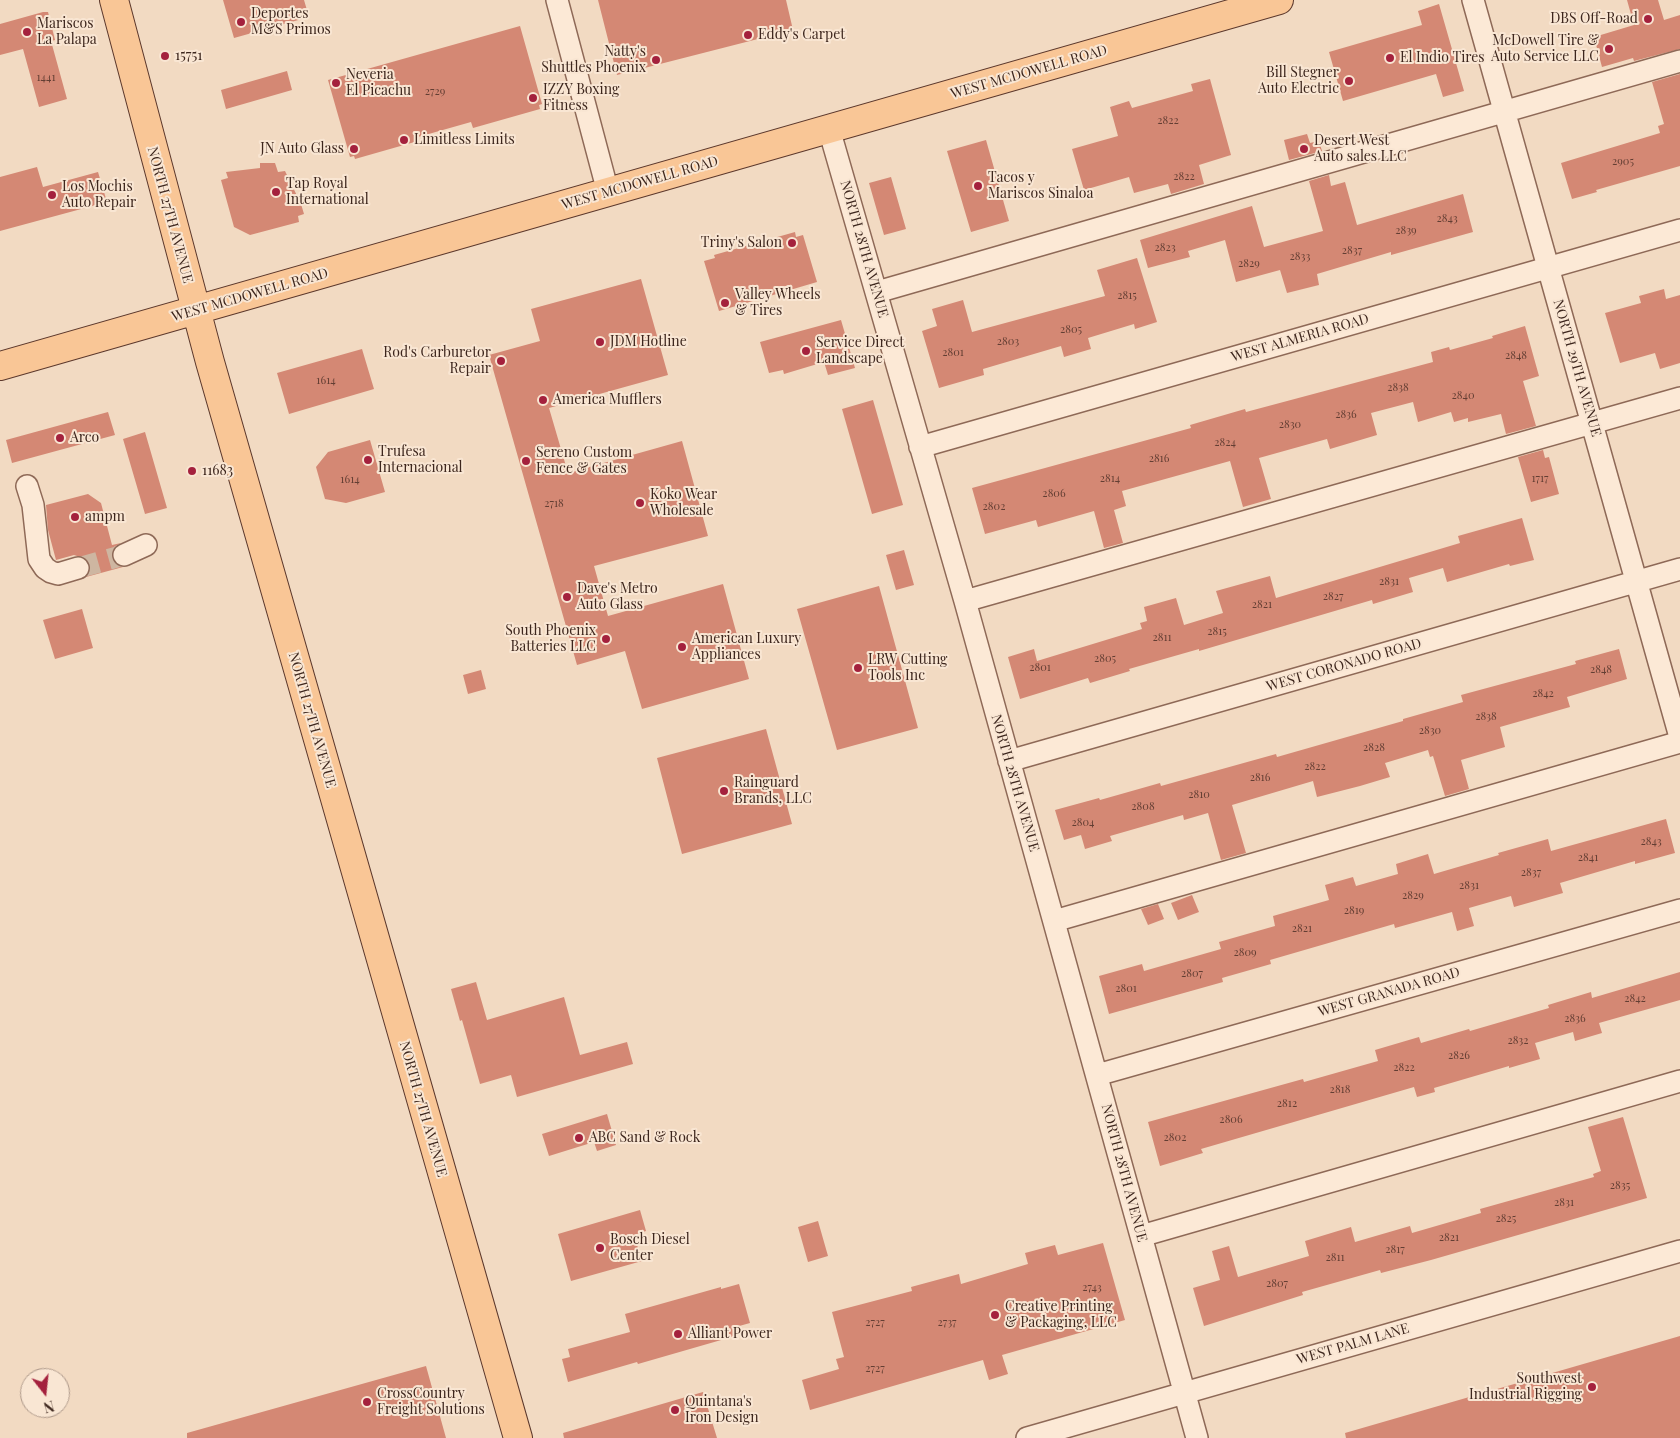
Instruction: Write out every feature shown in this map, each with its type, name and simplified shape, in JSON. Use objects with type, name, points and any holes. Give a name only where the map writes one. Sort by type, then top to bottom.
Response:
[{"type":"main road","name":"NORTH 27TH AVENUE","points":[[114,0],[196,311],[518,1438]]},
{"type":"main road","name":"WEST MCDOWELL ROAD","points":[[0,366],[1280,0]]},
{"type":"street","points":[[557,0],[608,192]]},
{"type":"street","name":"NORTH 29TH AVENUE","points":[[1472,0],[1680,737]]},
{"type":"street","points":[[877,292],[1680,61]]},
{"type":"street","name":"NORTH 28TH AVENUE","points":[[829,129],[965,602],[1197,1438]]},
{"type":"street","name":"WEST ALMERIA ROAD","points":[[920,447],[1680,230]]},
{"type":"street","points":[[965,602],[1680,398]]},
{"type":"street","points":[[27,486],[33,505],[38,559],[45,568],[58,574],[78,568]]},
{"type":"street","points":[[124,555],[146,545]]},
{"type":"street","name":"WEST CORONADO ROAD","points":[[1009,761],[1680,569]]},
{"type":"street","points":[[1054,921],[1680,742]]},
{"type":"street","name":"WEST GRANADA ROAD","points":[[1097,1074],[1680,910]]},
{"type":"street","points":[[1141,1236],[1680,1081]]},
{"type":"street","name":"WEST PALM LANE","points":[[1027,1438],[1680,1251]]},
{"type":"building","points":[[223,0],[304,0],[309,17],[234,38]]},
{"type":"building","points":[[598,0],[786,0],[793,30],[617,75]]},
{"type":"building","points":[[1627,0],[1658,0],[1664,20],[1680,15],[1680,49],[1634,61],[1633,58],[1602,67],[1594,37],[1634,25]]},
{"type":"building","points":[[1439,4],[1464,91],[1443,97],[1436,74],[1343,101],[1329,52],[1422,25],[1418,11]]},
{"type":"building","points":[[48,12],[55,40],[51,41],[67,99],[39,107],[23,49],[0,55],[0,24]]},
{"type":"building","points":[[520,26],[542,104],[539,105],[540,109],[473,128],[471,122],[418,137],[418,141],[355,159],[354,156],[350,157],[328,80]]},
{"type":"building","points":[[287,71],[292,90],[226,109],[221,90]]},
{"type":"building","points":[[1680,74],[1680,166],[1596,190],[1597,192],[1572,199],[1561,163],[1660,133],[1658,126],[1664,124],[1652,82]]},
{"type":"building","points":[[1210,79],[1231,155],[1199,165],[1204,184],[1171,194],[1168,184],[1134,193],[1129,177],[1084,190],[1072,149],[1118,136],[1110,107],[1129,101],[1132,108],[1193,91],[1191,84]]},
{"type":"building","name":"Desert West Auto sales LLC","points":[[1307,134],[1310,143],[1319,141],[1322,151],[1289,160],[1284,140]]},
{"type":"building","name":"Tacos y Mariscos Sinaloa","points":[[986,140],[1009,221],[971,232],[947,151]]},
{"type":"building","points":[[260,163],[275,163],[278,172],[285,171],[304,214],[298,216],[299,222],[250,235],[234,227],[221,180],[228,178],[226,172],[260,168]]},
{"type":"building","name":"Los Mochis Auto Repair","points":[[37,167],[43,187],[98,172],[107,202],[0,231],[0,177]]},
{"type":"building","points":[[1329,175],[1331,186],[1345,182],[1357,225],[1463,194],[1473,232],[1391,255],[1391,252],[1317,274],[1319,285],[1287,293],[1280,270],[1236,282],[1225,240],[1188,251],[1190,257],[1148,268],[1140,240],[1252,206],[1264,247],[1323,231],[1309,181]]},
{"type":"building","points":[[891,177],[906,229],[884,235],[869,183]]},
{"type":"building","points":[[795,232],[796,237],[803,235],[817,282],[719,311],[704,261],[715,258],[714,255]]},
{"type":"building","points":[[1137,258],[1157,322],[1135,329],[1134,324],[1088,338],[1091,349],[1064,357],[1061,346],[983,369],[984,375],[939,388],[922,331],[937,326],[932,309],[963,300],[972,332],[1105,296],[1097,270]]},
{"type":"building","points":[[641,279],[668,375],[549,408],[568,473],[682,441],[708,536],[594,566],[608,616],[723,584],[749,679],[642,709],[625,651],[577,665],[489,355],[540,341],[531,309]]},
{"type":"building","points":[[1664,289],[1666,299],[1680,295],[1680,363],[1660,369],[1655,353],[1620,363],[1605,313],[1641,303],[1639,296]]},
{"type":"building","name":"Service Direct Landscape","points":[[841,320],[855,368],[828,375],[824,362],[784,374],[783,370],[769,373],[760,342]]},
{"type":"building","points":[[1525,326],[1539,376],[1523,381],[1536,426],[1506,434],[1501,414],[1468,422],[1468,418],[1454,422],[1451,412],[1418,422],[1413,402],[1371,413],[1377,435],[1330,449],[1327,439],[1259,458],[1271,499],[1243,507],[1230,461],[1122,491],[1126,506],[1114,510],[1123,543],[1104,548],[1094,511],[1038,527],[1036,520],[985,534],[972,488],[1191,428],[1190,425],[1245,409],[1246,412],[1433,362],[1431,352],[1449,347],[1450,350],[1493,338],[1492,336]]},
{"type":"building","points":[[362,349],[374,389],[289,414],[277,373]]},
{"type":"building","points":[[873,400],[903,505],[872,514],[842,409]]},
{"type":"building","name":"Arco","points":[[108,412],[115,435],[12,463],[6,440]]},
{"type":"building","name":"Arco","points":[[145,432],[167,508],[145,514],[123,439]]},
{"type":"building","points":[[370,440],[385,492],[346,503],[325,499],[316,467],[328,452]]},
{"type":"building","points":[[1543,450],[1545,458],[1549,457],[1559,494],[1531,502],[1518,457]]},
{"type":"building","name":"ampm","points":[[88,494],[101,503],[112,545],[121,543],[114,547],[112,554],[116,565],[123,567],[86,577],[90,570],[90,564],[86,559],[74,555],[56,560],[48,530],[46,505]]},
{"type":"building","points":[[1522,518],[1534,560],[1510,566],[1509,564],[1447,582],[1443,568],[1409,578],[1413,592],[1373,604],[1372,600],[1199,651],[1199,649],[1129,669],[1130,671],[1090,683],[1088,678],[1020,699],[1008,657],[1034,649],[1037,661],[1142,629],[1140,623],[1147,621],[1144,607],[1176,598],[1184,625],[1223,613],[1216,591],[1270,576],[1276,598],[1460,543],[1458,536]]},
{"type":"building","points":[[904,550],[914,585],[896,590],[886,555]]},
{"type":"building","name":"LRW Cutting Tools Inc","points":[[879,586],[918,728],[837,750],[797,609]]},
{"type":"building","points":[[82,609],[93,648],[55,659],[43,620]]},
{"type":"building","points":[[1619,649],[1627,679],[1567,697],[1570,707],[1500,727],[1505,747],[1461,760],[1469,789],[1445,796],[1433,756],[1430,757],[1428,750],[1385,763],[1390,777],[1360,786],[1317,797],[1313,781],[1232,805],[1246,853],[1221,860],[1208,813],[1184,820],[1183,815],[1110,836],[1112,841],[1085,849],[1081,835],[1064,840],[1055,810],[1099,798],[1100,800],[1160,783],[1161,786],[1276,754],[1277,757],[1463,702],[1461,695],[1576,664],[1575,661]]},
{"type":"building","points":[[481,670],[486,689],[468,694],[463,675]]},
{"type":"building","name":"Rainguard Brands, LLC","points":[[766,729],[792,824],[682,854],[657,758]]},
{"type":"building","points":[[1666,819],[1675,853],[1635,864],[1635,861],[1560,883],[1563,893],[1514,907],[1511,896],[1469,908],[1474,926],[1457,931],[1452,912],[1395,928],[1394,924],[1270,960],[1271,964],[1222,978],[1223,982],[1109,1014],[1099,976],[1142,964],[1144,971],[1221,949],[1219,942],[1275,926],[1273,916],[1329,900],[1325,885],[1353,877],[1356,886],[1398,874],[1396,864],[1428,854],[1434,874],[1548,839],[1551,851]]},
{"type":"building","points":[[1192,895],[1199,912],[1178,920],[1171,903]]},
{"type":"building","points":[[1158,904],[1164,919],[1148,925],[1141,909]]},
{"type":"building","points":[[1680,972],[1680,1000],[1599,1023],[1602,1033],[1575,1041],[1573,1032],[1535,1043],[1540,1059],[1434,1088],[1435,1092],[1417,1097],[1414,1087],[1201,1149],[1203,1153],[1160,1166],[1148,1122],[1303,1079],[1304,1082],[1378,1061],[1375,1050],[1419,1037],[1421,1043],[1469,1029],[1470,1031],[1549,1008],[1548,1005],[1591,992],[1592,998]]},
{"type":"building","points":[[476,982],[487,1020],[564,997],[580,1055],[627,1042],[633,1064],[517,1097],[511,1075],[480,1084],[451,989]]},
{"type":"building","name":"ABC Sand & Rock","points":[[607,1114],[616,1145],[597,1151],[594,1142],[549,1156],[542,1134]]},
{"type":"building","points":[[1623,1117],[1647,1198],[1431,1260],[1381,1273],[1380,1270],[1302,1292],[1303,1295],[1204,1326],[1193,1288],[1220,1280],[1212,1251],[1229,1246],[1238,1277],[1309,1256],[1305,1241],[1351,1227],[1355,1242],[1410,1226],[1412,1233],[1481,1213],[1480,1209],[1594,1177],[1593,1174],[1601,1171],[1588,1127]]},
{"type":"building","name":"Bosch Diesel Center","points":[[640,1210],[646,1231],[634,1235],[642,1261],[571,1281],[558,1234]]},
{"type":"building","points":[[818,1221],[828,1256],[808,1262],[798,1227]]},
{"type":"building","points":[[1103,1243],[1125,1320],[1002,1355],[1008,1374],[989,1380],[983,1360],[810,1410],[802,1380],[839,1369],[836,1359],[844,1357],[832,1312],[912,1291],[911,1287],[959,1274],[961,1284],[1028,1264],[1025,1253],[1055,1245],[1058,1255]]},
{"type":"building","name":"Alliant Power","points":[[739,1284],[750,1323],[732,1328],[735,1336],[568,1382],[562,1359],[570,1357],[568,1349],[630,1332],[625,1314],[721,1287],[721,1289]]},
{"type":"building","name":"Southwest Industrial Rigging","points":[[1680,1336],[1680,1438],[1346,1438],[1345,1433]]},
{"type":"building","name":"CrossCountry Freight Solutions","points":[[426,1366],[446,1438],[187,1438],[187,1433]]},
{"type":"building","name":"Quintana's Iron Design","points":[[703,1392],[717,1438],[564,1438],[563,1433]]},
{"type":"tunnel","points":[[78,568],[124,555]]},
{"type":"place","name":"DBS Off-Road","points":[[1648,19]]},
{"type":"place","name":"Deportes M&S Primos","points":[[241,22]]},
{"type":"place","name":"Mariscos La Palapa","points":[[27,32]]},
{"type":"place","name":"Eddy's Carpet","points":[[748,35]]},
{"type":"place","name":"McDowell Tire & Auto Service LLC","points":[[1609,49]]},
{"type":"place","name":"15751","points":[[165,56]]},
{"type":"place","name":"El Indio Tires","points":[[1390,58]]},
{"type":"place","name":"Natty's Shuttles Phoenix","points":[[656,60]]},
{"type":"place","name":"Bill Stegner Auto Electric","points":[[1349,81]]},
{"type":"place","name":"Neveria El Picachu","points":[[336,83]]},
{"type":"place","name":"IZZY Boxing Fitness","points":[[533,98]]},
{"type":"place","name":"Limitless Limits","points":[[404,140]]},
{"type":"place","name":"JN Auto Glass","points":[[354,149]]},
{"type":"place","name":"Desert West Auto sales LLC","points":[[1304,149]]},
{"type":"place","name":"Tacos y Mariscos Sinaloa","points":[[978,186]]},
{"type":"place","name":"Tap Royal International","points":[[276,192]]},
{"type":"place","name":"Los Mochis Auto Repair","points":[[52,195]]},
{"type":"place","name":"Triny's Salon","points":[[792,243]]},
{"type":"place","name":"Valley Wheels & Tires","points":[[725,303]]},
{"type":"place","name":"JDM Hotline","points":[[600,342]]},
{"type":"place","name":"Service Direct Landscape","points":[[806,351]]},
{"type":"place","name":"Rod's Carburetor Repair","points":[[501,361]]},
{"type":"place","name":"America Mufflers","points":[[543,400]]},
{"type":"place","name":"Arco","points":[[60,438]]},
{"type":"place","name":"Trufesa Internacional","points":[[368,460]]},
{"type":"place","name":"Sereno Custom Fence & Gates","points":[[526,461]]},
{"type":"place","name":"11683","points":[[192,471]]},
{"type":"place","name":"Koko Wear Wholesale","points":[[640,503]]},
{"type":"place","name":"ampm","points":[[75,517]]},
{"type":"place","name":"Dave's Metro Auto Glass","points":[[567,597]]},
{"type":"place","name":"South Phoenix Batteries LLC","points":[[606,639]]},
{"type":"place","name":"American Luxury Appliances","points":[[682,647]]},
{"type":"place","name":"LRW Cutting Tools Inc","points":[[858,668]]},
{"type":"place","name":"Rainguard Brands, LLC","points":[[724,791]]},
{"type":"place","name":"ABC Sand & Rock","points":[[579,1138]]},
{"type":"place","name":"Bosch Diesel Center","points":[[600,1248]]},
{"type":"place","name":"Creative Printing & Packaging, LLC","points":[[995,1315]]},
{"type":"place","name":"Alliant Power","points":[[678,1334]]},
{"type":"place","name":"Southwest Industrial Rigging","points":[[1592,1387]]},
{"type":"place","name":"CrossCountry Freight Solutions","points":[[367,1402]]},
{"type":"place","name":"Quintana's Iron Design","points":[[675,1410]]}]
